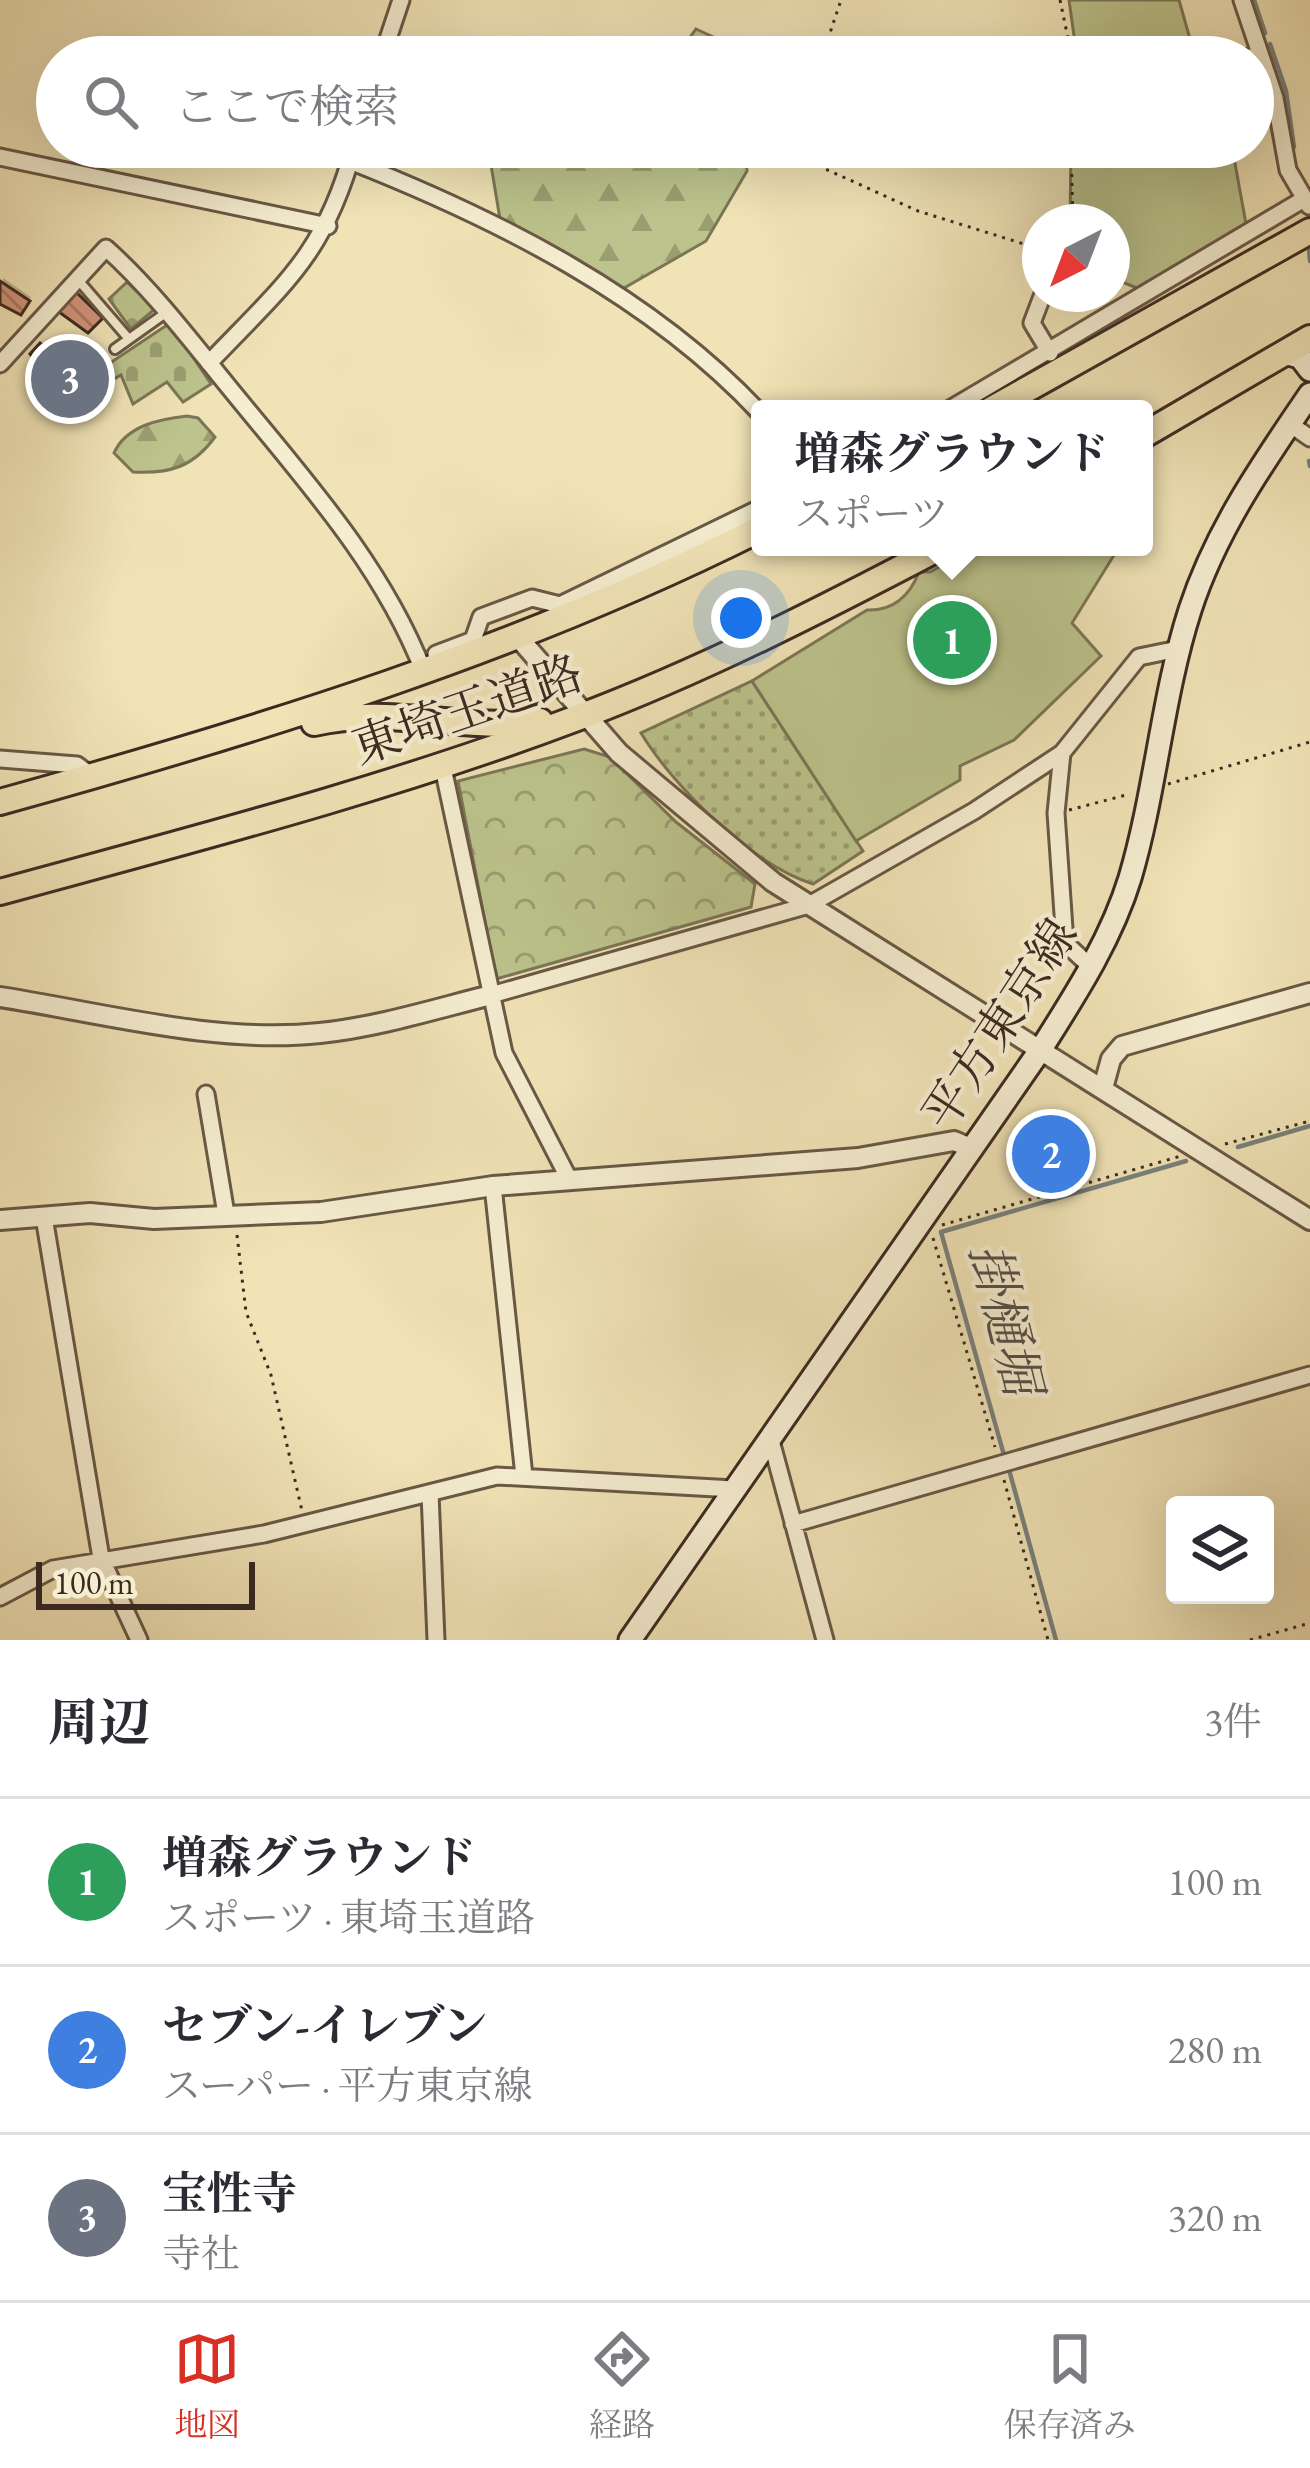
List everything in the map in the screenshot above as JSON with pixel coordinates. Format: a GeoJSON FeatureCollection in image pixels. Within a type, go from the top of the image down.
{"type":"FeatureCollection","features":[{"type":"Feature","properties":{"kind":"highway"},"geometry":{"type":"LineString","coordinates":[[1008,400],[1310,231]]}},
{"type":"Feature","properties":{"kind":"highway"},"geometry":{"type":"LineString","coordinates":[[1153,430],[1310,338]]}},
{"type":"Feature","properties":{"kind":"highway","name":"東埼玉道路"},"geometry":{"type":"LineString","coordinates":[[0,802],[250,730],[421,665],[517,636],[603,604],[751,533]]}},
{"type":"Feature","properties":{"kind":"highway","name":"東埼玉道路"},"geometry":{"type":"LineString","coordinates":[[0,892],[345,797],[584,715],[808,616],[924,556]]}},
{"type":"Feature","properties":{"kind":"highway"},"geometry":{"type":"LineString","coordinates":[[250,730],[357,713],[471,727],[584,715]]}},
{"type":"Feature","properties":{"kind":"main road"},"geometry":{"type":"LineString","coordinates":[[1283,353],[1300,356],[1310,370]]}},
{"type":"Feature","properties":{"kind":"main road","name":"平方東京線"},"geometry":{"type":"LineString","coordinates":[[630,1640],[924,1223],[1091,967],[1130,876],[1178,650],[1225,528],[1310,394]]}},
{"type":"Feature","properties":{"kind":"street"},"geometry":{"type":"LineString","coordinates":[[389,36],[401,0]]}},
{"type":"Feature","properties":{"kind":"street"},"geometry":{"type":"LineString","coordinates":[[1242,0],[1255,36]]}},
{"type":"Feature","properties":{"kind":"street"},"geometry":{"type":"LineString","coordinates":[[964,400],[1047,347],[1307,203],[1288,170],[1274,109]]}},
{"type":"Feature","properties":{"kind":"street"},"geometry":{"type":"LineString","coordinates":[[0,157],[36,165]]}},
{"type":"Feature","properties":{"kind":"street"},"geometry":{"type":"LineString","coordinates":[[52,168],[328,226]]}},
{"type":"Feature","properties":{"kind":"street"},"geometry":{"type":"LineString","coordinates":[[209,363],[311,256],[328,226],[347,168]]}},
{"type":"Feature","properties":{"kind":"street"},"geometry":{"type":"LineString","coordinates":[[381,168],[440,196],[624,301],[721,371],[751,403]]}},
{"type":"Feature","properties":{"kind":"street"},"geometry":{"type":"LineString","coordinates":[[0,364],[106,248],[168,311],[341,524],[390,602],[421,665],[473,640],[481,617],[532,598],[560,605],[751,512]]}},
{"type":"Feature","properties":{"kind":"street"},"geometry":{"type":"LineString","coordinates":[[1036,312],[1032,323],[1058,373]]}},
{"type":"Feature","properties":{"kind":"street"},"geometry":{"type":"LineString","coordinates":[[1290,424],[1310,437]]}},
{"type":"Feature","properties":{"kind":"street"},"geometry":{"type":"LineString","coordinates":[[517,636],[584,715],[698,824],[809,905],[1310,1220]]}},
{"type":"Feature","properties":{"kind":"street"},"geometry":{"type":"LineString","coordinates":[[0,997],[191,1028],[279,1035],[349,1029],[809,905],[974,811],[1062,753],[1139,657],[1178,650]]}},
{"type":"Feature","properties":{"kind":"street"},"geometry":{"type":"LineString","coordinates":[[1062,753],[1056,813],[1065,943],[1091,967]]}},
{"type":"Feature","properties":{"kind":"street"},"geometry":{"type":"LineString","coordinates":[[0,759],[77,765],[92,776]]}},
{"type":"Feature","properties":{"kind":"street"},"geometry":{"type":"LineString","coordinates":[[445,777],[504,1053],[570,1181]]}},
{"type":"Feature","properties":{"kind":"street"},"geometry":{"type":"LineString","coordinates":[[1102,1088],[1111,1059],[1122,1046],[1310,993]]}},
{"type":"Feature","properties":{"kind":"street"},"geometry":{"type":"LineString","coordinates":[[206,1094],[231,1214]]}},
{"type":"Feature","properties":{"kind":"street"},"geometry":{"type":"LineString","coordinates":[[0,1220],[321,1212],[494,1186],[776,1167],[954,1141],[971,1148]]}},
{"type":"Feature","properties":{"kind":"street"},"geometry":{"type":"LineString","coordinates":[[494,1186],[524,1476]]}},
{"type":"Feature","properties":{"kind":"street"},"geometry":{"type":"LineString","coordinates":[[44,1217],[101,1558],[140,1640]]}},
{"type":"Feature","properties":{"kind":"street"},"geometry":{"type":"LineString","coordinates":[[793,1523],[1310,1376]]}},
{"type":"Feature","properties":{"kind":"street"},"geometry":{"type":"LineString","coordinates":[[770,1437],[824,1640]]}},
{"type":"Feature","properties":{"kind":"street"},"geometry":{"type":"LineString","coordinates":[[0,1598],[53,1570],[101,1558],[305,1524],[497,1476],[734,1489]]}},
{"type":"Feature","properties":{"kind":"street"},"geometry":{"type":"LineString","coordinates":[[430,1493],[436,1640]]}},
{"type":"Feature","properties":{"kind":"lane"},"geometry":{"type":"LineString","coordinates":[[77,280],[129,339]]}},
{"type":"Feature","properties":{"kind":"lane"},"geometry":{"type":"LineString","coordinates":[[116,349],[168,311]]}},
{"type":"Feature","properties":{"kind":"path"},"geometry":{"type":"LineString","coordinates":[[829,36],[841,0]]}},
{"type":"Feature","properties":{"kind":"path"},"geometry":{"type":"LineString","coordinates":[[1060,0],[1068,36]]}},
{"type":"Feature","properties":{"kind":"path"},"geometry":{"type":"LineString","coordinates":[[831,168],[896,202],[1022,243]]}},
{"type":"Feature","properties":{"kind":"path"},"geometry":{"type":"LineString","coordinates":[[1072,168],[1073,204]]}},
{"type":"Feature","properties":{"kind":"path"},"geometry":{"type":"LineString","coordinates":[[1056,813],[1310,742]]}},
{"type":"Feature","properties":{"kind":"path"},"geometry":{"type":"LineString","coordinates":[[924,1223],[935,1227],[1310,1120]]}},
{"type":"Feature","properties":{"kind":"path"},"geometry":{"type":"LineString","coordinates":[[231,1214],[246,1312],[271,1375],[305,1524]]}},
{"type":"Feature","properties":{"kind":"path"},"geometry":{"type":"LineString","coordinates":[[924,1223],[1000,1464],[1048,1640]]}},
{"type":"Feature","properties":{"kind":"path"},"geometry":{"type":"LineString","coordinates":[[1250,1640],[1310,1623]]}},
{"type":"Feature","properties":{"kind":"green space"},"geometry":{"type":"Polygon","coordinates":[[[1069,0],[1179,0],[1189,36],[1074,36],[1069,0]]]}},
{"type":"Feature","properties":{"kind":"green space"},"geometry":{"type":"Polygon","coordinates":[[[492,168],[747,168],[706,241],[624,288],[501,225],[492,168]]]}},
{"type":"Feature","properties":{"kind":"green space"},"geometry":{"type":"Polygon","coordinates":[[[1071,168],[1236,168],[1246,224],[1137,288],[1130,285],[1130,204],[1070,204],[1071,168]]]}},
{"type":"Feature","properties":{"kind":"green space"},"geometry":{"type":"Polygon","coordinates":[[[127,282],[155,309],[131,329],[109,299],[127,282]]]}},
{"type":"Feature","properties":{"kind":"green space"},"geometry":{"type":"Polygon","coordinates":[[[170,323],[211,384],[183,402],[167,382],[133,404],[121,375],[114,379],[104,367],[170,323]]]}},
{"type":"Feature","properties":{"kind":"green space"},"geometry":{"type":"Polygon","coordinates":[[[187,416],[198,418],[215,437],[189,462],[158,472],[133,472],[114,453],[135,430],[187,416]]]}},
{"type":"Feature","properties":{"kind":"green space"},"geometry":{"type":"Polygon","coordinates":[[[959,556],[1113,556],[1072,623],[1101,656],[1014,740],[960,766],[960,780],[856,841],[752,681],[867,610],[893,604],[911,588],[919,572],[930,572],[959,556]]]}},
{"type":"Feature","properties":{"kind":"green space"},"geometry":{"type":"Polygon","coordinates":[[[752,681],[863,851],[813,884],[765,860],[716,821],[641,733],[752,681]]]}},
{"type":"Feature","properties":{"kind":"green space"},"geometry":{"type":"Polygon","coordinates":[[[584,749],[610,757],[676,822],[755,884],[751,907],[496,979],[458,781],[584,749]]]}},
{"type":"Feature","properties":{"kind":"building"},"geometry":{"type":"Polygon","coordinates":[[[0,281],[30,301],[21,315],[0,304],[0,281]]]}},
{"type":"Feature","properties":{"kind":"building"},"geometry":{"type":"Polygon","coordinates":[[[76,292],[103,318],[88,333],[59,312],[76,292]]]}},
{"type":"Feature","properties":{"kind":"building"},"geometry":{"type":"Polygon","coordinates":[[[40,343],[65,365],[54,377],[30,354],[40,343]]]}},
{"type":"Feature","properties":{"kind":"building"},"geometry":{"type":"Polygon","coordinates":[[[70,367],[83,380],[70,393],[57,380],[70,367]]]}},
{"type":"Feature","properties":{"kind":"building"},"geometry":{"type":"Polygon","coordinates":[[[1040,1134],[1076,1157],[1064,1176],[1028,1153],[1040,1134]]]}},
{"type":"Feature","properties":{"kind":"waterway"},"geometry":{"type":"LineString","coordinates":[[1254,0],[1265,33]]}},
{"type":"Feature","properties":{"kind":"waterway"},"geometry":{"type":"LineString","coordinates":[[1274,56],[1286,91],[1294,147]]}},
{"type":"Feature","properties":{"kind":"waterway"},"geometry":{"type":"LineString","coordinates":[[1309,249],[1310,261]]}},
{"type":"Feature","properties":{"kind":"waterway"},"geometry":{"type":"LineString","coordinates":[[1309,461],[1310,466]]}},
{"type":"Feature","properties":{"kind":"waterway","name":"掛樋堀"},"geometry":{"type":"LineString","coordinates":[[1238,1147],[1310,1126]]}},
{"type":"Feature","properties":{"kind":"waterway","name":"掛樋堀"},"geometry":{"type":"LineString","coordinates":[[1004,1455],[941,1232],[1186,1161]]}},
{"type":"Feature","properties":{"kind":"waterway","name":"掛樋堀"},"geometry":{"type":"LineString","coordinates":[[1008,1466],[1056,1640]]}},
{"type":"Feature","properties":{"kind":"place","name":"宝性寺"},"geometry":{"type":"Point","coordinates":[70,379]}},
{"type":"Feature","properties":{"kind":"place","name":"増森グラウンド"},"geometry":{"type":"Point","coordinates":[952,640]}},
{"type":"Feature","properties":{"kind":"place","name":"セブン-イレブン"},"geometry":{"type":"Point","coordinates":[1051,1154]}}]}
